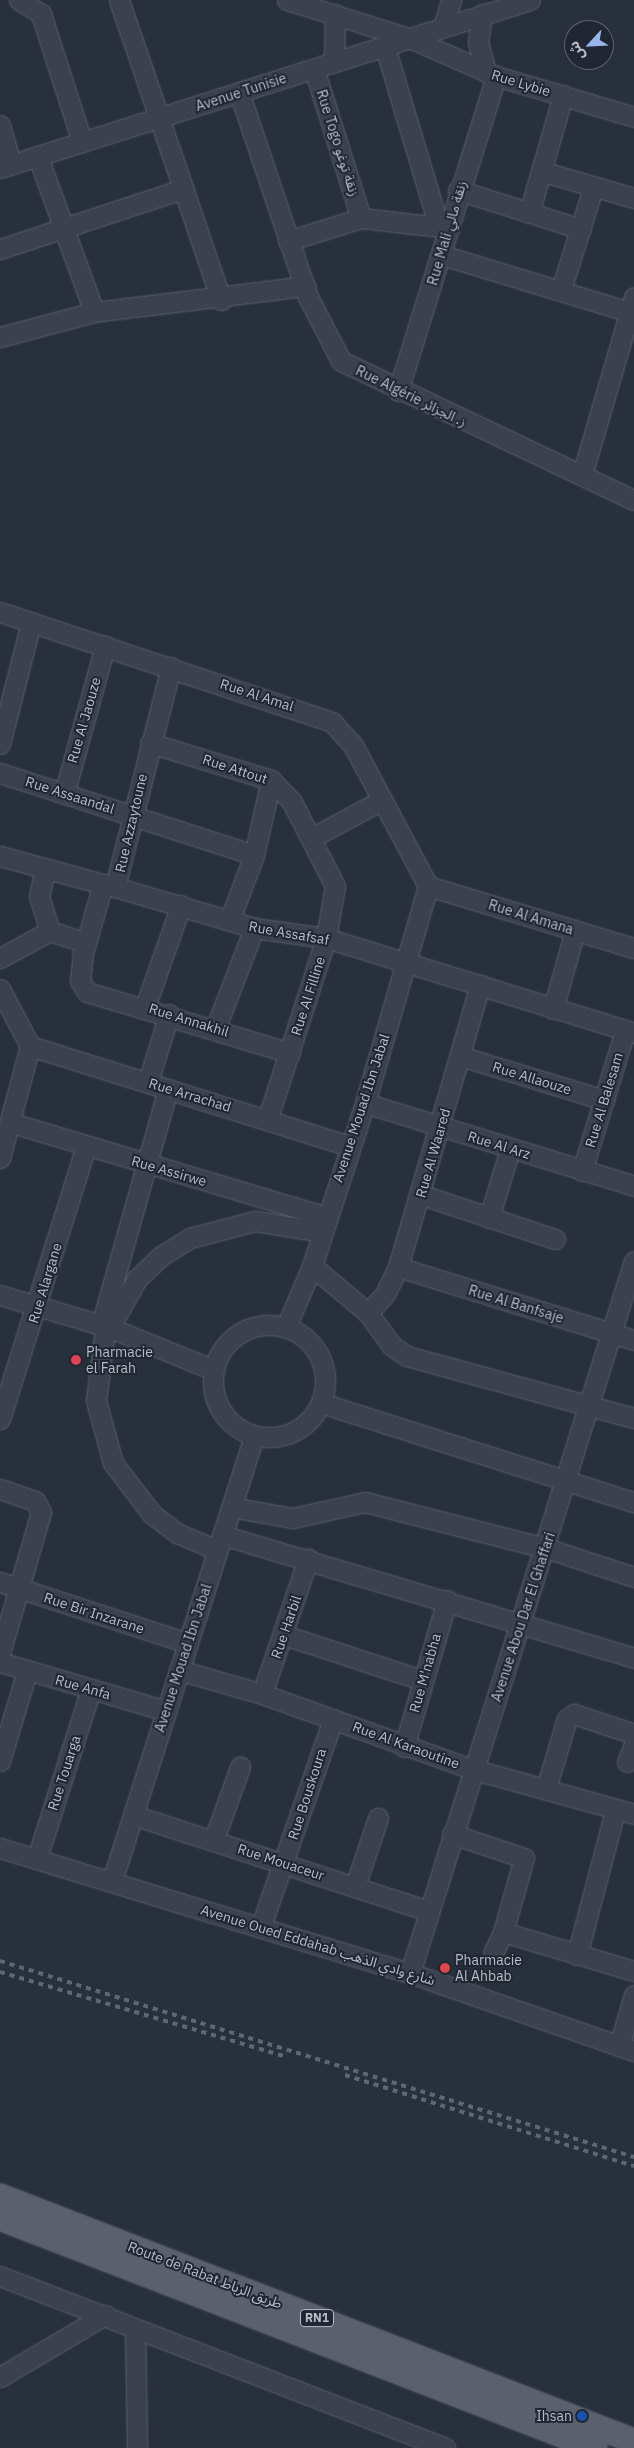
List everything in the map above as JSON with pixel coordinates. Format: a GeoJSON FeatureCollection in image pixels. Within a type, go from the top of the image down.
{"type":"FeatureCollection","features":[{"type":"Feature","properties":{"kind":"main road","name":"Route de Rabat طريق الرباط"},"geometry":{"type":"LineString","coordinates":[[0,2196],[634,2441]]}},
{"type":"Feature","properties":{"kind":"main road","name":"Route de Rabat طريق الرباط"},"geometry":{"type":"LineString","coordinates":[[0,2218],[595,2448]]}},
{"type":"Feature","properties":{"kind":"street"},"geometry":{"type":"LineString","coordinates":[[19,0],[41,14],[82,142]]}},
{"type":"Feature","properties":{"kind":"street"},"geometry":{"type":"LineString","coordinates":[[119,0],[221,300]]}},
{"type":"Feature","properties":{"kind":"street","name":"Rue Lybie"},"geometry":{"type":"LineString","coordinates":[[287,0],[412,39],[491,74],[634,117]]}},
{"type":"Feature","properties":{"kind":"street"},"geometry":{"type":"LineString","coordinates":[[444,26],[451,0]]}},
{"type":"Feature","properties":{"kind":"street","name":"Avenue Tunisie"},"geometry":{"type":"LineString","coordinates":[[6,166],[412,39],[444,26],[530,0]]}},
{"type":"Feature","properties":{"kind":"street"},"geometry":{"type":"LineString","coordinates":[[334,62],[335,14]]}},
{"type":"Feature","properties":{"kind":"street"},"geometry":{"type":"LineString","coordinates":[[482,14],[478,42],[491,74]]}},
{"type":"Feature","properties":{"kind":"street"},"geometry":{"type":"LineString","coordinates":[[288,241],[361,218],[444,228],[384,47]]}},
{"type":"Feature","properties":{"kind":"street","name":"Rue Togo زنقة توغو"},"geometry":{"type":"LineString","coordinates":[[314,69],[361,218]]}},
{"type":"Feature","properties":{"kind":"street","name":"Rue Mali زنقة مالي"},"geometry":{"type":"LineString","coordinates":[[398,391],[442,255],[444,228],[458,190],[491,74]]}},
{"type":"Feature","properties":{"kind":"street","name":"Rue Algérie ز. الجزائر"},"geometry":{"type":"LineString","coordinates":[[238,92],[305,286],[324,335],[341,360],[398,391],[634,500]]}},
{"type":"Feature","properties":{"kind":"street"},"geometry":{"type":"LineString","coordinates":[[529,213],[544,172],[563,95]]}},
{"type":"Feature","properties":{"kind":"street"},"geometry":{"type":"LineString","coordinates":[[0,125],[6,166]]}},
{"type":"Feature","properties":{"kind":"street"},"geometry":{"type":"LineString","coordinates":[[38,156],[61,229],[94,312]]}},
{"type":"Feature","properties":{"kind":"street"},"geometry":{"type":"LineString","coordinates":[[544,172],[593,188],[634,198]]}},
{"type":"Feature","properties":{"kind":"street"},"geometry":{"type":"LineString","coordinates":[[561,290],[593,188]]}},
{"type":"Feature","properties":{"kind":"street"},"geometry":{"type":"LineString","coordinates":[[0,249],[183,189]]}},
{"type":"Feature","properties":{"kind":"street"},"geometry":{"type":"LineString","coordinates":[[458,190],[581,229]]}},
{"type":"Feature","properties":{"kind":"street"},"geometry":{"type":"LineString","coordinates":[[442,255],[561,290],[630,316],[582,475]]}},
{"type":"Feature","properties":{"kind":"street"},"geometry":{"type":"LineString","coordinates":[[0,338],[94,312],[221,300],[305,286]]}},
{"type":"Feature","properties":{"kind":"street","name":"Rue Al Amal"},"geometry":{"type":"LineString","coordinates":[[0,612],[171,667],[332,722],[353,745],[428,886]]}},
{"type":"Feature","properties":{"kind":"street"},"geometry":{"type":"LineString","coordinates":[[0,744],[6,698],[32,622]]}},
{"type":"Feature","properties":{"kind":"street","name":"Rue Al Jaouze"},"geometry":{"type":"LineString","coordinates":[[64,794],[105,646]]}},
{"type":"Feature","properties":{"kind":"street","name":"Rue Azzaytoune"},"geometry":{"type":"LineString","coordinates":[[87,992],[80,975],[86,943],[134,816],[150,743],[171,667]]}},
{"type":"Feature","properties":{"kind":"street","name":"Rue Attout"},"geometry":{"type":"LineString","coordinates":[[150,743],[271,780],[292,802],[313,837],[330,873]]}},
{"type":"Feature","properties":{"kind":"street","name":"Rue Assaandal"},"geometry":{"type":"LineString","coordinates":[[0,773],[254,855]]}},
{"type":"Feature","properties":{"kind":"street"},"geometry":{"type":"LineString","coordinates":[[230,920],[254,855],[271,780]]}},
{"type":"Feature","properties":{"kind":"street"},"geometry":{"type":"LineString","coordinates":[[313,837],[382,800]]}},
{"type":"Feature","properties":{"kind":"street","name":"Rue Assafsaf"},"geometry":{"type":"LineString","coordinates":[[0,856],[45,870],[181,905],[254,928],[326,938],[406,963]]}},
{"type":"Feature","properties":{"kind":"street"},"geometry":{"type":"LineString","coordinates":[[45,870],[40,904],[50,932]]}},
{"type":"Feature","properties":{"kind":"street","name":"Rue Al Filline"},"geometry":{"type":"LineString","coordinates":[[268,1118],[326,938],[336,899],[330,873]]}},
{"type":"Feature","properties":{"kind":"street","name":"Rue Al Amana"},"geometry":{"type":"LineString","coordinates":[[428,886],[634,948]]}},
{"type":"Feature","properties":{"kind":"street","name":"Avenue Mouad Ibn Jabal"},"geometry":{"type":"LineString","coordinates":[[286,1327],[312,1266],[365,1103],[428,886]]}},
{"type":"Feature","properties":{"kind":"street"},"geometry":{"type":"LineString","coordinates":[[145,1007],[181,905]]}},
{"type":"Feature","properties":{"kind":"street"},"geometry":{"type":"LineString","coordinates":[[216,1028],[254,928]]}},
{"type":"Feature","properties":{"kind":"street"},"geometry":{"type":"LineString","coordinates":[[553,1008],[575,930]]}},
{"type":"Feature","properties":{"kind":"street"},"geometry":{"type":"LineString","coordinates":[[0,958],[50,932],[86,943]]}},
{"type":"Feature","properties":{"kind":"street"},"geometry":{"type":"LineString","coordinates":[[406,963],[630,1031]]}},
{"type":"Feature","properties":{"kind":"street","name":"Rue Al Waared"},"geometry":{"type":"LineString","coordinates":[[368,1313],[385,1294],[398,1267],[422,1195],[480,985]]}},
{"type":"Feature","properties":{"kind":"street"},"geometry":{"type":"LineString","coordinates":[[0,989],[30,1046],[12,1123],[0,1158]]}},
{"type":"Feature","properties":{"kind":"street","name":"Rue Annakhil"},"geometry":{"type":"LineString","coordinates":[[87,992],[216,1028],[290,1053]]}},
{"type":"Feature","properties":{"kind":"street"},"geometry":{"type":"LineString","coordinates":[[148,1082],[169,1014]]}},
{"type":"Feature","properties":{"kind":"street","name":"Rue Al Balesam"},"geometry":{"type":"LineString","coordinates":[[582,1171],[604,1100],[630,1031]]}},
{"type":"Feature","properties":{"kind":"street","name":"Rue Arrachad"},"geometry":{"type":"LineString","coordinates":[[30,1046],[268,1118],[350,1146]]}},
{"type":"Feature","properties":{"kind":"street","name":"Rue Allaouze"},"geometry":{"type":"LineString","coordinates":[[460,1056],[604,1100]]}},
{"type":"Feature","properties":{"kind":"street"},"geometry":{"type":"LineString","coordinates":[[168,1089],[104,1327],[96,1395],[101,1427],[113,1462],[136,1498],[160,1521],[219,1542],[308,1559],[446,1600],[520,1626],[634,1658]]}},
{"type":"Feature","properties":{"kind":"street","name":"Rue Al Arz"},"geometry":{"type":"LineString","coordinates":[[365,1103],[634,1186]]}},
{"type":"Feature","properties":{"kind":"street","name":"Rue Assirwe"},"geometry":{"type":"LineString","coordinates":[[12,1123],[147,1164],[325,1224]]}},
{"type":"Feature","properties":{"kind":"street","name":"Rue Alargane"},"geometry":{"type":"LineString","coordinates":[[0,1419],[38,1307],[86,1146]]}},
{"type":"Feature","properties":{"kind":"street"},"geometry":{"type":"LineString","coordinates":[[489,1218],[510,1149]]}},
{"type":"Feature","properties":{"kind":"street"},"geometry":{"type":"LineString","coordinates":[[422,1195],[555,1239]]}},
{"type":"Feature","properties":{"kind":"street"},"geometry":{"type":"LineString","coordinates":[[104,1327],[144,1271],[170,1249],[200,1233],[256,1221],[325,1224]]}},
{"type":"Feature","properties":{"kind":"street","name":"Avenue Abou Dar El Ghaffari"},"geometry":{"type":"LineString","coordinates":[[410,1973],[472,1769],[568,1482],[589,1405],[634,1261]]}},
{"type":"Feature","properties":{"kind":"street"},"geometry":{"type":"LineString","coordinates":[[312,1266],[368,1313],[392,1346],[407,1356],[634,1418]]}},
{"type":"Feature","properties":{"kind":"street","name":"Rue Al Banfsaje"},"geometry":{"type":"LineString","coordinates":[[398,1267],[634,1340]]}},
{"type":"Feature","properties":{"kind":"street"},"geometry":{"type":"LineString","coordinates":[[0,1295],[104,1327],[214,1370]]}},
{"type":"Feature","properties":{"kind":"street"},"geometry":{"type":"LineString","coordinates":[[267,1325],[286,1327],[306,1338],[320,1357],[326,1380],[322,1403],[309,1422],[294,1432],[272,1437],[254,1435],[233,1424],[221,1410],[214,1388],[214,1370],[226,1345],[245,1330],[267,1325]]}},
{"type":"Feature","properties":{"kind":"street"},"geometry":{"type":"LineString","coordinates":[[322,1403],[634,1502]]}},
{"type":"Feature","properties":{"kind":"street","name":"Avenue Mouad Ibn Jabal"},"geometry":{"type":"LineString","coordinates":[[112,1881],[254,1435]]}},
{"type":"Feature","properties":{"kind":"street"},"geometry":{"type":"LineString","coordinates":[[0,1488],[35,1501],[41,1512],[0,1653]]}},
{"type":"Feature","properties":{"kind":"street"},"geometry":{"type":"LineString","coordinates":[[231,1507],[293,1518],[364,1502],[546,1548],[634,1577]]}},
{"type":"Feature","properties":{"kind":"street","name":"Rue Harbil"},"geometry":{"type":"LineString","coordinates":[[262,1694],[284,1635],[308,1559]]}},
{"type":"Feature","properties":{"kind":"street","name":"Rue Bir Inzarane"},"geometry":{"type":"LineString","coordinates":[[0,1582],[188,1643]]}},
{"type":"Feature","properties":{"kind":"street","name":"Rue M'nabha"},"geometry":{"type":"LineString","coordinates":[[404,1747],[446,1600]]}},
{"type":"Feature","properties":{"kind":"street"},"geometry":{"type":"LineString","coordinates":[[284,1635],[422,1680]]}},
{"type":"Feature","properties":{"kind":"street","name":"Rue Anfa"},"geometry":{"type":"LineString","coordinates":[[0,1662],[166,1711]]}},
{"type":"Feature","properties":{"kind":"street","name":"Rue Al Karaoutine"},"geometry":{"type":"LineString","coordinates":[[179,1670],[262,1694],[333,1718],[404,1747],[472,1769],[546,1788],[615,1811],[634,1814]]}},
{"type":"Feature","properties":{"kind":"street"},"geometry":{"type":"LineString","coordinates":[[0,1761],[27,1671]]}},
{"type":"Feature","properties":{"kind":"street","name":"Rue Touarga"},"geometry":{"type":"LineString","coordinates":[[37,1858],[90,1689]]}},
{"type":"Feature","properties":{"kind":"street"},"geometry":{"type":"LineString","coordinates":[[546,1788],[568,1719],[574,1714],[634,1734]]}},
{"type":"Feature","properties":{"kind":"street","name":"Rue Bouskoura"},"geometry":{"type":"LineString","coordinates":[[261,1926],[333,1718]]}},
{"type":"Feature","properties":{"kind":"street"},"geometry":{"type":"LineString","coordinates":[[214,1840],[240,1767]]}},
{"type":"Feature","properties":{"kind":"street"},"geometry":{"type":"LineString","coordinates":[[577,1955],[615,1811]]}},
{"type":"Feature","properties":{"kind":"street","name":"Rue Mouaceur"},"geometry":{"type":"LineString","coordinates":[[133,1815],[428,1911]]}},
{"type":"Feature","properties":{"kind":"street"},"geometry":{"type":"LineString","coordinates":[[355,1886],[378,1818]]}},
{"type":"Feature","properties":{"kind":"street"},"geometry":{"type":"LineString","coordinates":[[452,1834],[524,1858],[503,1932],[493,1953]]}},
{"type":"Feature","properties":{"kind":"street","name":"Avenue Oued Eddahab شارع وادي الذهب"},"geometry":{"type":"LineString","coordinates":[[0,1848],[261,1926],[410,1973],[627,2049]]}},
{"type":"Feature","properties":{"kind":"street"},"geometry":{"type":"LineString","coordinates":[[503,1932],[634,1971]]}},
{"type":"Feature","properties":{"kind":"street"},"geometry":{"type":"LineString","coordinates":[[627,2049],[634,1995]]}},
{"type":"Feature","properties":{"kind":"street"},"geometry":{"type":"LineString","coordinates":[[0,2276],[445,2448]]}},
{"type":"Feature","properties":{"kind":"street"},"geometry":{"type":"LineString","coordinates":[[0,2377],[105,2315]]}},
{"type":"Feature","properties":{"kind":"street"},"geometry":{"type":"LineString","coordinates":[[135,2329],[137,2448]]}},
{"type":"Feature","properties":{"kind":"railway"},"geometry":{"type":"LineString","coordinates":[[0,1961],[634,2157]]}},
{"type":"Feature","properties":{"kind":"railway"},"geometry":{"type":"LineString","coordinates":[[0,1972],[283,2056]]}},
{"type":"Feature","properties":{"kind":"railway"},"geometry":{"type":"LineString","coordinates":[[345,2075],[634,2166]]}},
{"type":"Feature","properties":{"kind":"place","name":"Pharmacie el Farah"},"geometry":{"type":"Point","coordinates":[76,1360]}},
{"type":"Feature","properties":{"kind":"place","name":"Pharmacie Al Ahbab"},"geometry":{"type":"Point","coordinates":[445,1968]}},
{"type":"Feature","properties":{"kind":"place","name":"Ihsan"},"geometry":{"type":"Point","coordinates":[582,2416]}}]}
